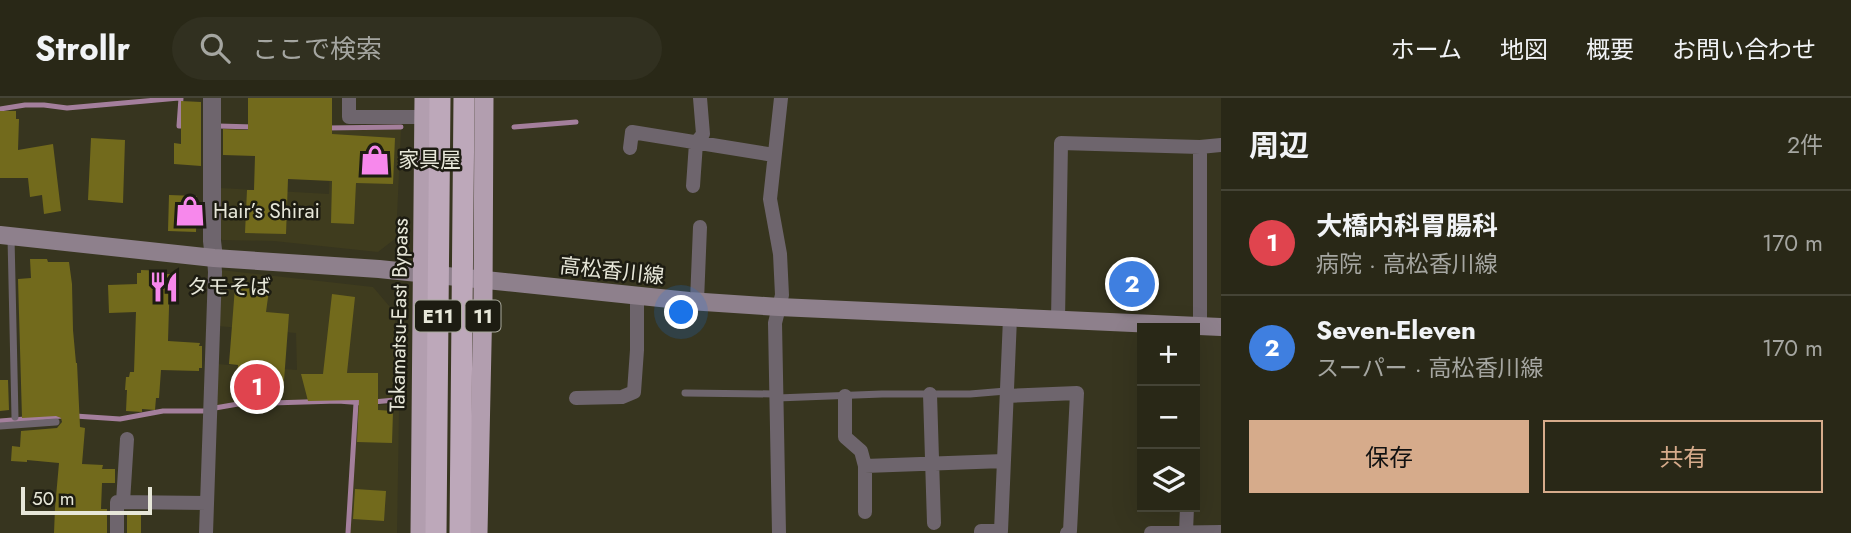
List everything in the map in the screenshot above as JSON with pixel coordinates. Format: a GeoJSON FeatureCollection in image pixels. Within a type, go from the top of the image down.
{"type":"FeatureCollection","features":[{"type":"Feature","properties":{"kind":"highway","name":"E11"},"geometry":{"type":"LineString","coordinates":[[436,533],[440,98]]}},
{"type":"Feature","properties":{"kind":"highway","name":"E11"},"geometry":{"type":"LineString","coordinates":[[460,533],[464,98]]}},
{"type":"Feature","properties":{"kind":"highway","name":"11"},"geometry":{"type":"LineString","coordinates":[[478,533],[484,98]]}},
{"type":"Feature","properties":{"kind":"highway","name":"Takamatsu-East Bypass"},"geometry":{"type":"LineString","coordinates":[[420,533],[424,107]]}},
{"type":"Feature","properties":{"kind":"main road","name":"高松香川線"},"geometry":{"type":"LineString","coordinates":[[6,236],[214,258],[379,269],[697,301],[1137,324]]}},
{"type":"Feature","properties":{"kind":"main road","name":"高松香川線"},"geometry":{"type":"LineString","coordinates":[[1200,327],[1221,327]]}},
{"type":"Feature","properties":{"kind":"street"},"geometry":{"type":"LineString","coordinates":[[206,533],[214,258],[212,98]]}},
{"type":"Feature","properties":{"kind":"street"},"geometry":{"type":"LineString","coordinates":[[349,98],[349,117],[424,107]]}},
{"type":"Feature","properties":{"kind":"street"},"geometry":{"type":"LineString","coordinates":[[693,186],[696,143],[703,134],[701,98]]}},
{"type":"Feature","properties":{"kind":"street"},"geometry":{"type":"LineString","coordinates":[[779,533],[775,323],[782,295],[780,254],[770,199],[781,98]]}},
{"type":"Feature","properties":{"kind":"street"},"geometry":{"type":"LineString","coordinates":[[631,148],[632,132],[774,155]]}},
{"type":"Feature","properties":{"kind":"street"},"geometry":{"type":"LineString","coordinates":[[1058,320],[1061,143],[1200,147],[1221,145]]}},
{"type":"Feature","properties":{"kind":"street"},"geometry":{"type":"LineString","coordinates":[[1190,323],[1200,147]]}},
{"type":"Feature","properties":{"kind":"street"},"geometry":{"type":"LineString","coordinates":[[697,301],[700,227]]}},
{"type":"Feature","properties":{"kind":"street"},"geometry":{"type":"LineString","coordinates":[[576,398],[622,397],[634,392],[637,296]]}},
{"type":"Feature","properties":{"kind":"street"},"geometry":{"type":"LineString","coordinates":[[981,533],[1001,531],[1010,318]]}},
{"type":"Feature","properties":{"kind":"street"},"geometry":{"type":"LineString","coordinates":[[1007,394],[1077,393],[1068,533]]}},
{"type":"Feature","properties":{"kind":"street"},"geometry":{"type":"LineString","coordinates":[[930,394],[934,523]]}},
{"type":"Feature","properties":{"kind":"street"},"geometry":{"type":"LineString","coordinates":[[845,396],[845,437],[861,451],[865,466],[865,512]]}},
{"type":"Feature","properties":{"kind":"street"},"geometry":{"type":"LineString","coordinates":[[123,502],[127,439]]}},
{"type":"Feature","properties":{"kind":"street"},"geometry":{"type":"LineString","coordinates":[[865,466],[1004,461]]}},
{"type":"Feature","properties":{"kind":"street"},"geometry":{"type":"LineString","coordinates":[[117,533],[117,502],[207,503]]}},
{"type":"Feature","properties":{"kind":"street"},"geometry":{"type":"LineString","coordinates":[[1186,532],[1187,512]]}},
{"type":"Feature","properties":{"kind":"street"},"geometry":{"type":"LineString","coordinates":[[1151,533],[1221,532]]}},
{"type":"Feature","properties":{"kind":"lane"},"geometry":{"type":"LineString","coordinates":[[6,236],[15,417]]}},
{"type":"Feature","properties":{"kind":"lane"},"geometry":{"type":"LineString","coordinates":[[685,393],[775,396],[1007,394]]}},
{"type":"Feature","properties":{"kind":"lane"},"geometry":{"type":"LineString","coordinates":[[0,426],[56,422]]}},
{"type":"Feature","properties":{"kind":"shaded area"},"geometry":{"type":"Polygon","coordinates":[[[401,129],[396,238],[378,252],[274,241],[222,240],[219,236],[220,188],[329,194],[331,131],[401,129]]]}},
{"type":"Feature","properties":{"kind":"shaded area"},"geometry":{"type":"Polygon","coordinates":[[[221,270],[373,287],[395,313],[395,399],[239,403],[215,407],[217,364],[297,370],[296,333],[218,326],[221,270]]]}},
{"type":"Feature","properties":{"kind":"shaded area"},"geometry":{"type":"Polygon","coordinates":[[[396,404],[399,411],[397,533],[349,533],[357,407],[396,404]]]}},
{"type":"Feature","properties":{"kind":"building"},"geometry":{"type":"Polygon","coordinates":[[[248,98],[332,98],[332,134],[395,138],[393,184],[356,183],[354,224],[331,223],[332,181],[288,179],[286,234],[245,233],[247,190],[254,190],[255,156],[223,155],[223,129],[248,130],[248,98]]]}},
{"type":"Feature","properties":{"kind":"building"},"geometry":{"type":"Polygon","coordinates":[[[181,101],[201,102],[201,166],[174,164],[174,143],[181,144],[181,101]]]}},
{"type":"Feature","properties":{"kind":"building"},"geometry":{"type":"Polygon","coordinates":[[[0,111],[16,111],[16,119],[19,119],[18,150],[53,144],[61,211],[44,214],[42,195],[30,197],[28,178],[0,178],[0,111]]]}},
{"type":"Feature","properties":{"kind":"building"},"geometry":{"type":"Polygon","coordinates":[[[91,138],[125,140],[123,203],[88,200],[91,138]]]}},
{"type":"Feature","properties":{"kind":"building"},"geometry":{"type":"Polygon","coordinates":[[[169,195],[197,196],[196,232],[168,231],[169,195]]]}},
{"type":"Feature","properties":{"kind":"building"},"geometry":{"type":"Polygon","coordinates":[[[30,259],[69,262],[80,427],[85,428],[82,464],[103,465],[102,469],[115,469],[115,483],[102,483],[101,509],[107,509],[107,533],[54,533],[59,463],[11,461],[12,446],[20,447],[21,431],[57,428],[62,422],[61,418],[56,416],[22,418],[18,279],[31,278],[30,259]]]}},
{"type":"Feature","properties":{"kind":"building"},"geometry":{"type":"Polygon","coordinates":[[[141,270],[165,271],[165,274],[170,274],[168,341],[200,343],[199,346],[202,346],[202,368],[199,368],[199,371],[161,370],[159,398],[156,398],[155,410],[142,409],[142,412],[126,411],[126,377],[129,377],[130,372],[134,372],[136,312],[109,313],[108,285],[137,284],[137,273],[141,273],[141,270]]]}},
{"type":"Feature","properties":{"kind":"building"},"geometry":{"type":"Polygon","coordinates":[[[235,287],[269,290],[266,312],[289,314],[283,394],[272,393],[271,401],[236,398],[238,365],[229,364],[235,287]]]}},
{"type":"Feature","properties":{"kind":"building"},"geometry":{"type":"Polygon","coordinates":[[[332,294],[355,297],[347,373],[378,373],[378,410],[393,411],[392,443],[357,442],[359,400],[308,401],[301,374],[323,374],[332,294]]]}},
{"type":"Feature","properties":{"kind":"building"},"geometry":{"type":"Polygon","coordinates":[[[0,380],[8,380],[9,410],[0,411],[0,380]]]}},
{"type":"Feature","properties":{"kind":"building"},"geometry":{"type":"Polygon","coordinates":[[[355,489],[386,491],[384,521],[353,519],[355,489]]]}},
{"type":"Feature","properties":{"kind":"building"},"geometry":{"type":"Polygon","coordinates":[[[127,512],[141,512],[141,533],[127,533],[127,512]]]}},
{"type":"Feature","properties":{"kind":"waterway"},"geometry":{"type":"LineString","coordinates":[[0,109],[25,105],[67,108],[179,98]]}},
{"type":"Feature","properties":{"kind":"waterway"},"geometry":{"type":"LineString","coordinates":[[181,98],[179,126],[186,126]]}},
{"type":"Feature","properties":{"kind":"waterway"},"geometry":{"type":"LineString","coordinates":[[514,127],[576,122]]}},
{"type":"Feature","properties":{"kind":"waterway"},"geometry":{"type":"LineString","coordinates":[[218,126],[254,127]]}},
{"type":"Feature","properties":{"kind":"waterway"},"geometry":{"type":"LineString","coordinates":[[327,128],[401,127]]}},
{"type":"Feature","properties":{"kind":"waterway"},"geometry":{"type":"LineString","coordinates":[[373,402],[395,400]]}},
{"type":"Feature","properties":{"kind":"waterway"},"geometry":{"type":"LineString","coordinates":[[215,408],[238,404],[338,401],[364,403]]}},
{"type":"Feature","properties":{"kind":"waterway"},"geometry":{"type":"LineString","coordinates":[[348,533],[356,403]]}},
{"type":"Feature","properties":{"kind":"waterway"},"geometry":{"type":"LineString","coordinates":[[75,416],[120,419],[163,411],[204,411]]}},
{"type":"Feature","properties":{"kind":"waterway"},"geometry":{"type":"LineString","coordinates":[[0,421],[62,416]]}},
{"type":"Feature","properties":{"kind":"place","name":"家具屋"},"geometry":{"type":"Point","coordinates":[375,160]}},
{"type":"Feature","properties":{"kind":"place","name":"Hair’s Shirai"},"geometry":{"type":"Point","coordinates":[190,211]}},
{"type":"Feature","properties":{"kind":"place","name":"Seven-Eleven"},"geometry":{"type":"Point","coordinates":[1132,284]}},
{"type":"Feature","properties":{"kind":"place","name":"タモそば"},"geometry":{"type":"Point","coordinates":[164,287]}},
{"type":"Feature","properties":{"kind":"place","name":"大橋内科胃腸科"},"geometry":{"type":"Point","coordinates":[257,387]}}]}
